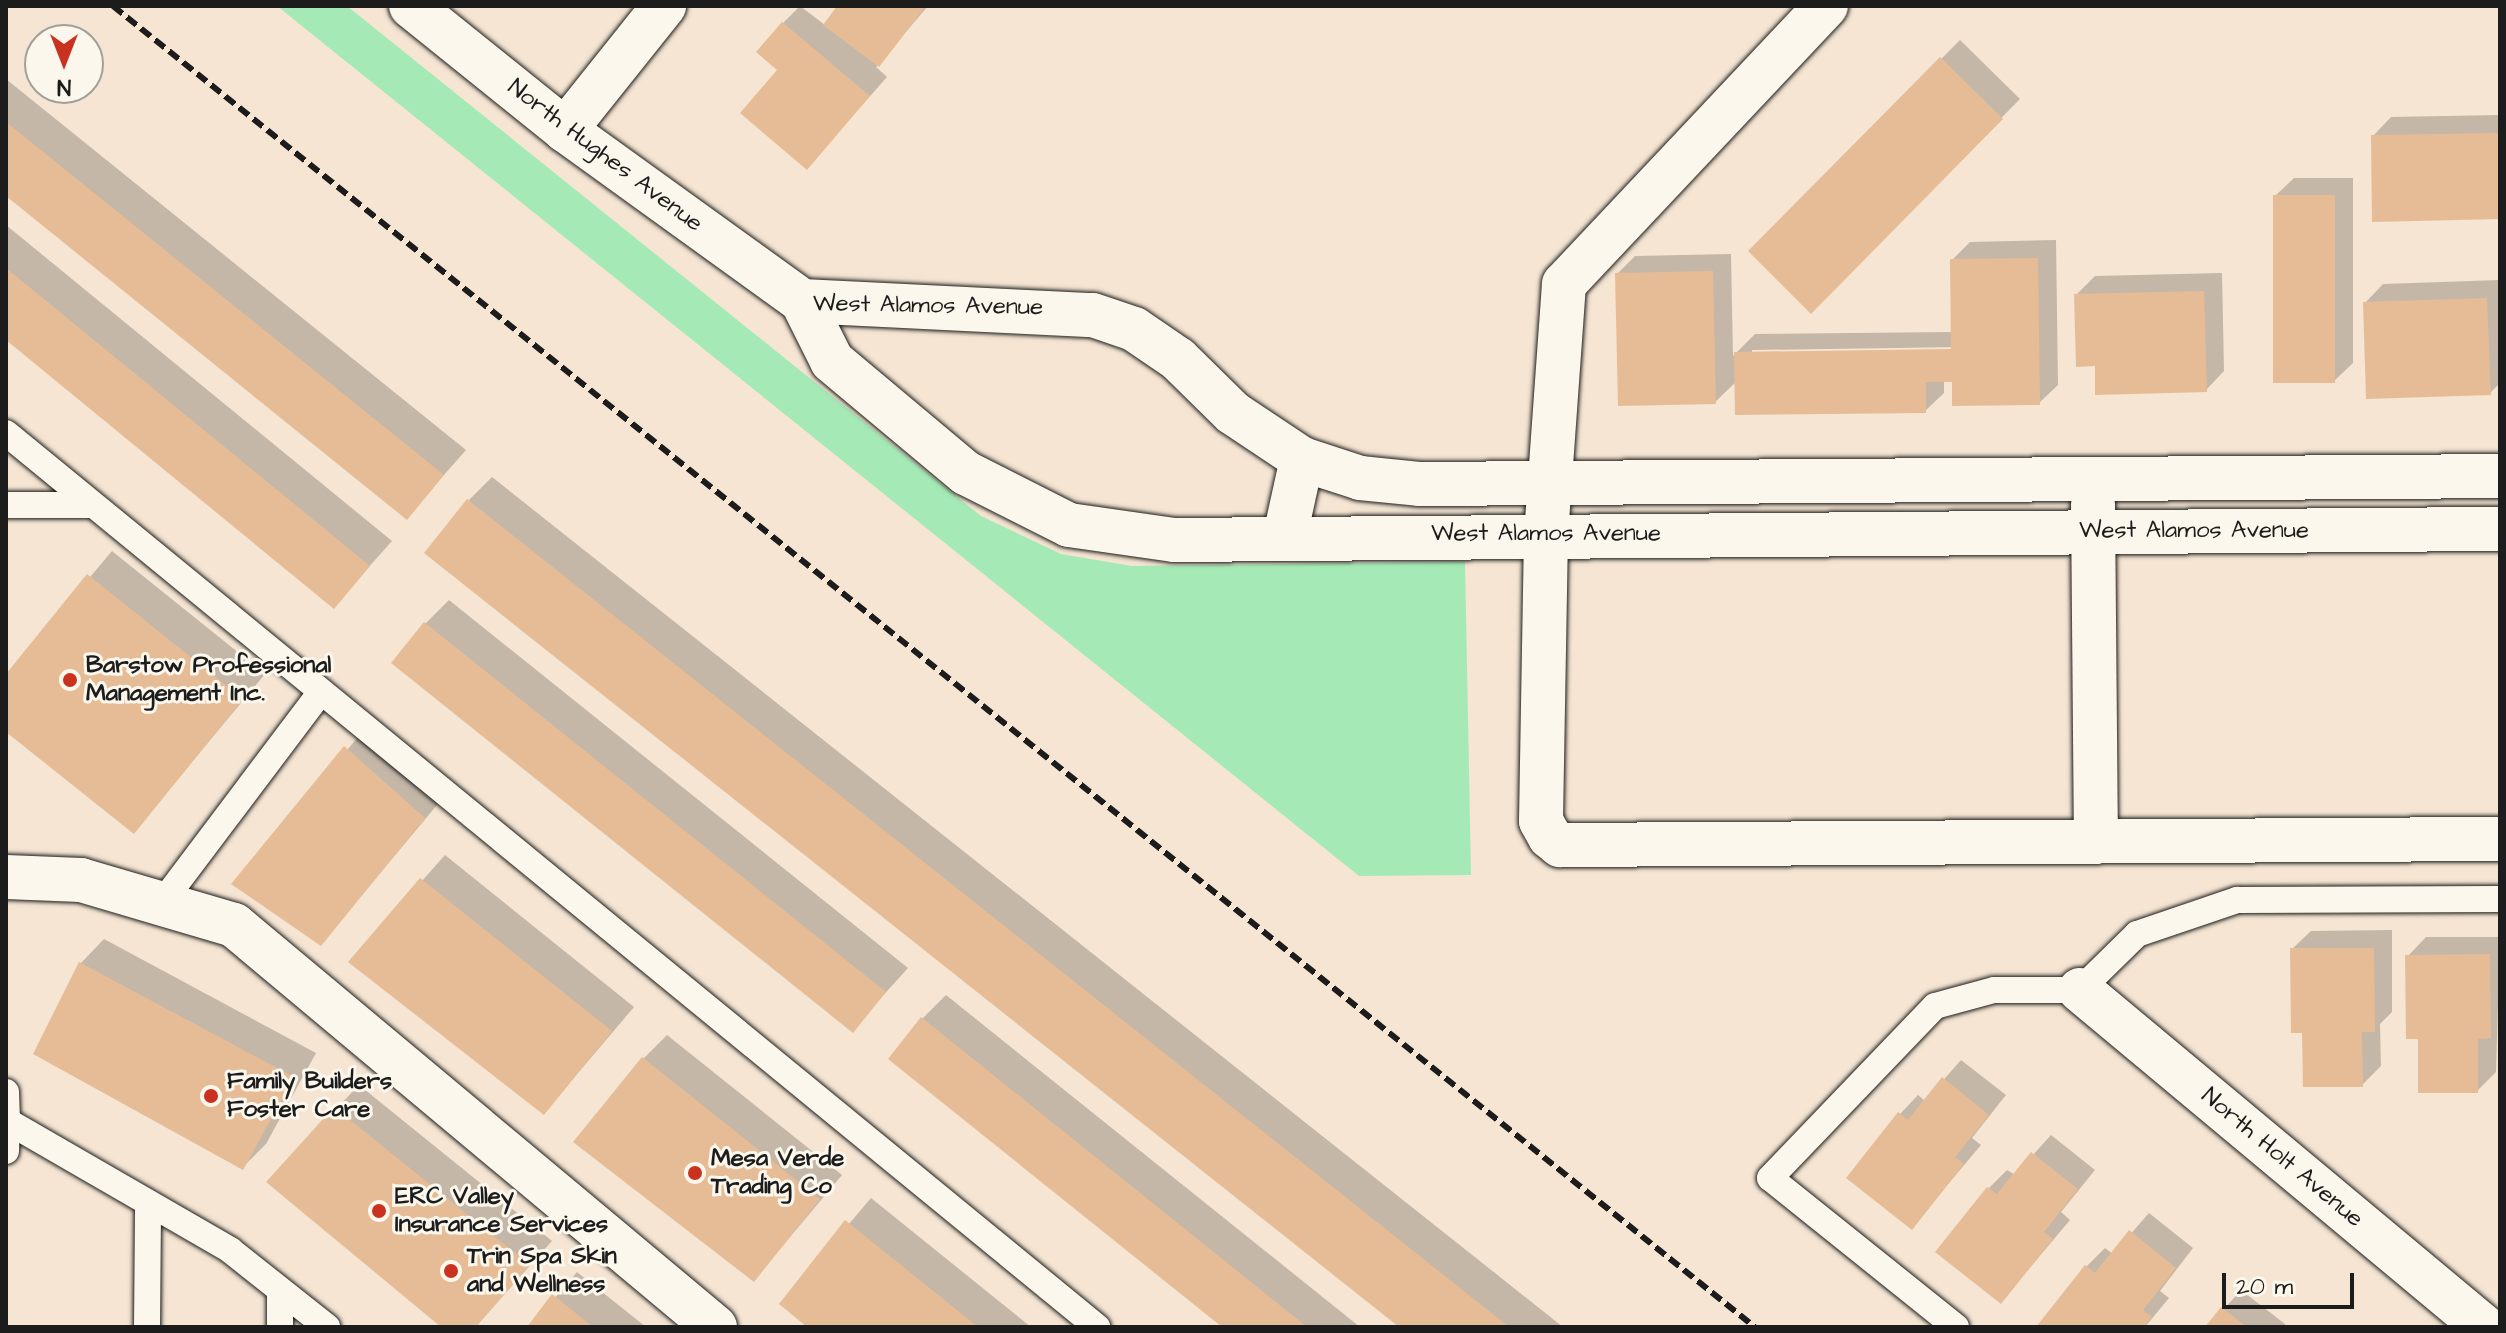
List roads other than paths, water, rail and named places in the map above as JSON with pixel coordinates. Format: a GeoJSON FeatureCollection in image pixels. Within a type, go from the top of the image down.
{"type":"FeatureCollection","features":[{"type":"Feature","properties":{"kind":"street","name":"North Hughes Avenue"},"geometry":{"type":"LineString","coordinates":[[411,6],[565,130],[802,301]]}},
{"type":"Feature","properties":{"kind":"street"},"geometry":{"type":"LineString","coordinates":[[565,130],[664,6]]}},
{"type":"Feature","properties":{"kind":"street"},"geometry":{"type":"LineString","coordinates":[[1826,6],[1564,284],[1546,534],[1541,821],[1560,845],[2500,839]]}},
{"type":"Feature","properties":{"kind":"street","name":"West Alamos Avenue"},"geometry":{"type":"LineString","coordinates":[[2500,476],[1552,483],[1390,481],[1302,459],[1233,413],[1178,359],[1134,329],[1093,315],[802,301],[832,361],[1008,499],[1069,525],[1125,536],[2500,529]]}},
{"type":"Feature","properties":{"kind":"street"},"geometry":{"type":"LineString","coordinates":[[1285,536],[1302,459]]}},
{"type":"Feature","properties":{"kind":"street"},"geometry":{"type":"LineString","coordinates":[[2092,479],[2096,842]]}},
{"type":"Feature","properties":{"kind":"street"},"geometry":{"type":"LineString","coordinates":[[6,877],[81,880],[234,925],[715,1327]]}},
{"type":"Feature","properties":{"kind":"street","name":"North Holt Avenue"},"geometry":{"type":"LineString","coordinates":[[2080,990],[2484,1327]]}},
{"type":"Feature","properties":{"kind":"lane"},"geometry":{"type":"LineString","coordinates":[[6,433],[319,694],[1097,1327]]}},
{"type":"Feature","properties":{"kind":"lane"},"geometry":{"type":"LineString","coordinates":[[6,505],[92,505]]}},
{"type":"Feature","properties":{"kind":"lane"},"geometry":{"type":"LineString","coordinates":[[161,904],[319,694]]}},
{"type":"Feature","properties":{"kind":"lane"},"geometry":{"type":"LineString","coordinates":[[1956,1327],[1770,1178],[1935,1006],[1994,990],[2080,990],[2137,934],[2237,900],[2500,899]]}},
{"type":"Feature","properties":{"kind":"lane"},"geometry":{"type":"LineString","coordinates":[[6,1092],[6,1151]]}},
{"type":"Feature","properties":{"kind":"lane"},"geometry":{"type":"LineString","coordinates":[[7,1121],[230,1250],[327,1327]]}},
{"type":"Feature","properties":{"kind":"lane"},"geometry":{"type":"LineString","coordinates":[[147,1327],[148,1203]]}},
{"type":"Feature","properties":{"kind":"lane"},"geometry":{"type":"LineString","coordinates":[[280,1291],[280,1327]]}},
{"type":"Feature","properties":{"kind":"railway"},"geometry":{"type":"LineString","coordinates":[[113,6],[1755,1327]]}},
{"type":"Feature","properties":{"kind":"place","name":"Barstow Professional Management Inc."},"geometry":{"type":"Point","coordinates":[70,680]}},
{"type":"Feature","properties":{"kind":"place","name":"Family Builders Foster Care"},"geometry":{"type":"Point","coordinates":[211,1096]}},
{"type":"Feature","properties":{"kind":"place","name":"Mesa Verde Trading Co"},"geometry":{"type":"Point","coordinates":[695,1173]}},
{"type":"Feature","properties":{"kind":"place","name":"ERC Valley Insurance Services"},"geometry":{"type":"Point","coordinates":[379,1211]}},
{"type":"Feature","properties":{"kind":"place","name":"Trin Spa Skin and Wellness"},"geometry":{"type":"Point","coordinates":[451,1271]}}]}
